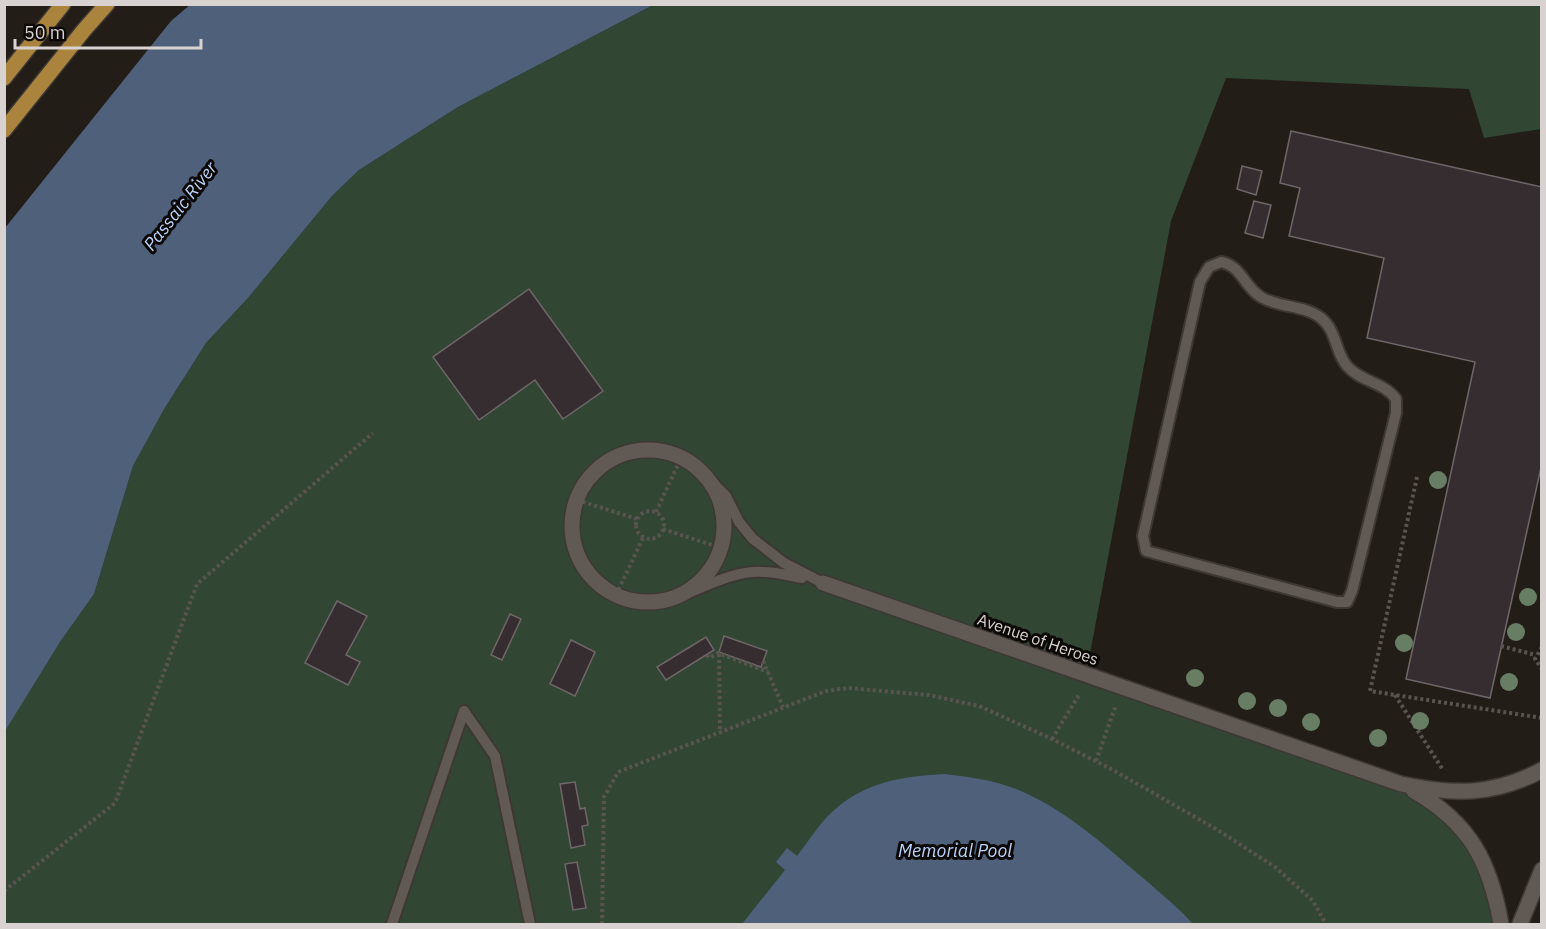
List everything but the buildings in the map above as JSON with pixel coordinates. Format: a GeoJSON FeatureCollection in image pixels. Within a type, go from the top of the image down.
{"type":"FeatureCollection","features":[{"type":"Feature","properties":{"kind":"main road"},"geometry":{"type":"LineString","coordinates":[[4,78],[63,4]]}},
{"type":"Feature","properties":{"kind":"main road"},"geometry":{"type":"LineString","coordinates":[[4,130],[107,4]]}},
{"type":"Feature","properties":{"kind":"street","name":"Avenue of Heroes"},"geometry":{"type":"LineString","coordinates":[[637,450],[654,450],[681,458],[702,472],[714,487],[721,503],[724,536],[710,571],[696,586],[678,597],[644,603],[616,595],[599,584],[586,571],[578,558],[572,526],[580,491],[590,476],[604,464],[619,455],[637,450]]}},
{"type":"Feature","properties":{"kind":"street","name":"Avenue of Heroes"},"geometry":{"type":"LineString","coordinates":[[823,583],[1401,784],[1434,791],[1457,792],[1496,788],[1525,779],[1542,770]]}},
{"type":"Feature","properties":{"kind":"street","name":"Avenue of Heroes"},"geometry":{"type":"LineString","coordinates":[[1401,784],[1428,799],[1451,817],[1472,841],[1486,869],[1497,900],[1501,924]]}},
{"type":"Feature","properties":{"kind":"street"},"geometry":{"type":"LineString","coordinates":[[1520,924],[1542,870]]}},
{"type":"Feature","properties":{"kind":"lane"},"geometry":{"type":"LineString","coordinates":[[1214,263],[1227,263],[1239,271],[1259,296],[1316,314],[1323,319],[1333,333],[1344,362],[1349,368],[1385,388],[1396,399],[1396,413],[1352,591],[1347,602],[1342,603],[1146,551],[1143,536],[1200,282],[1205,272],[1214,263]]}},
{"type":"Feature","properties":{"kind":"lane","name":"Avenue of Heroes"},"geometry":{"type":"LineString","coordinates":[[702,472],[726,496],[739,522],[753,539],[784,563],[823,583]]}},
{"type":"Feature","properties":{"kind":"lane"},"geometry":{"type":"LineString","coordinates":[[678,597],[729,577],[763,571],[823,583]]}},
{"type":"Feature","properties":{"kind":"lane"},"geometry":{"type":"LineString","coordinates":[[392,924],[464,711],[495,756],[530,924]]}},
{"type":"Feature","properties":{"kind":"path"},"geometry":{"type":"LineString","coordinates":[[4,891],[115,803],[197,584],[373,433]]}},
{"type":"Feature","properties":{"kind":"path"},"geometry":{"type":"LineString","coordinates":[[656,512],[681,458]]}},
{"type":"Feature","properties":{"kind":"path"},"geometry":{"type":"LineString","coordinates":[[1417,477],[1370,691],[1542,718]]}},
{"type":"Feature","properties":{"kind":"path"},"geometry":{"type":"LineString","coordinates":[[577,500],[637,519]]}},
{"type":"Feature","properties":{"kind":"path"},"geometry":{"type":"LineString","coordinates":[[646,511],[656,512],[662,519],[663,529],[656,538],[643,538],[637,530],[637,519],[646,511]]}},
{"type":"Feature","properties":{"kind":"path"},"geometry":{"type":"LineString","coordinates":[[663,529],[721,548]]}},
{"type":"Feature","properties":{"kind":"path"},"geometry":{"type":"LineString","coordinates":[[616,595],[643,538]]}},
{"type":"Feature","properties":{"kind":"path"},"geometry":{"type":"LineString","coordinates":[[1501,646],[1536,654]]}},
{"type":"Feature","properties":{"kind":"path"},"geometry":{"type":"LineString","coordinates":[[1542,647],[1536,654],[1536,663],[1542,669]]}},
{"type":"Feature","properties":{"kind":"path"},"geometry":{"type":"LineString","coordinates":[[719,654],[720,732]]}},
{"type":"Feature","properties":{"kind":"path"},"geometry":{"type":"LineString","coordinates":[[707,655],[709,658],[719,654],[768,672]]}},
{"type":"Feature","properties":{"kind":"path"},"geometry":{"type":"LineString","coordinates":[[763,661],[783,707]]}},
{"type":"Feature","properties":{"kind":"path"},"geometry":{"type":"LineString","coordinates":[[1052,739],[1078,697],[1085,675]]}},
{"type":"Feature","properties":{"kind":"path"},"geometry":{"type":"LineString","coordinates":[[602,924],[604,797],[618,772],[826,691],[848,688],[929,695],[980,706],[1052,739],[1096,761],[1216,829],[1275,867],[1313,901],[1326,924]]}},
{"type":"Feature","properties":{"kind":"path"},"geometry":{"type":"LineString","coordinates":[[1096,761],[1122,688]]}},
{"type":"Feature","properties":{"kind":"path"},"geometry":{"type":"LineString","coordinates":[[1395,695],[1457,792]]}},
{"type":"Feature","properties":{"kind":"green space"},"geometry":{"type":"Polygon","coordinates":[[[653,5],[1541,5],[1541,129],[1484,138],[1469,89],[1226,78],[1171,221],[1086,675],[1401,784],[1472,841],[1500,924],[5,924],[4,731],[60,642],[94,594],[133,466],[160,416],[206,343],[248,298],[332,196],[359,170],[458,107],[653,5]]]}},
{"type":"Feature","properties":{"kind":"water","name":"Passaic River"},"geometry":{"type":"Polygon","coordinates":[[[191,4],[653,5],[458,107],[359,170],[332,196],[248,298],[206,343],[163,411],[133,466],[94,594],[60,642],[5,731],[5,228],[171,21],[191,4]]]}},
{"type":"Feature","properties":{"kind":"water","name":"Memorial Pool"},"geometry":{"type":"Polygon","coordinates":[[[945,774],[981,779],[1007,786],[1051,806],[1083,828],[1169,900],[1193,924],[742,924],[785,870],[776,862],[787,848],[797,856],[823,822],[844,802],[871,787],[899,779],[945,774]]]}}]}
